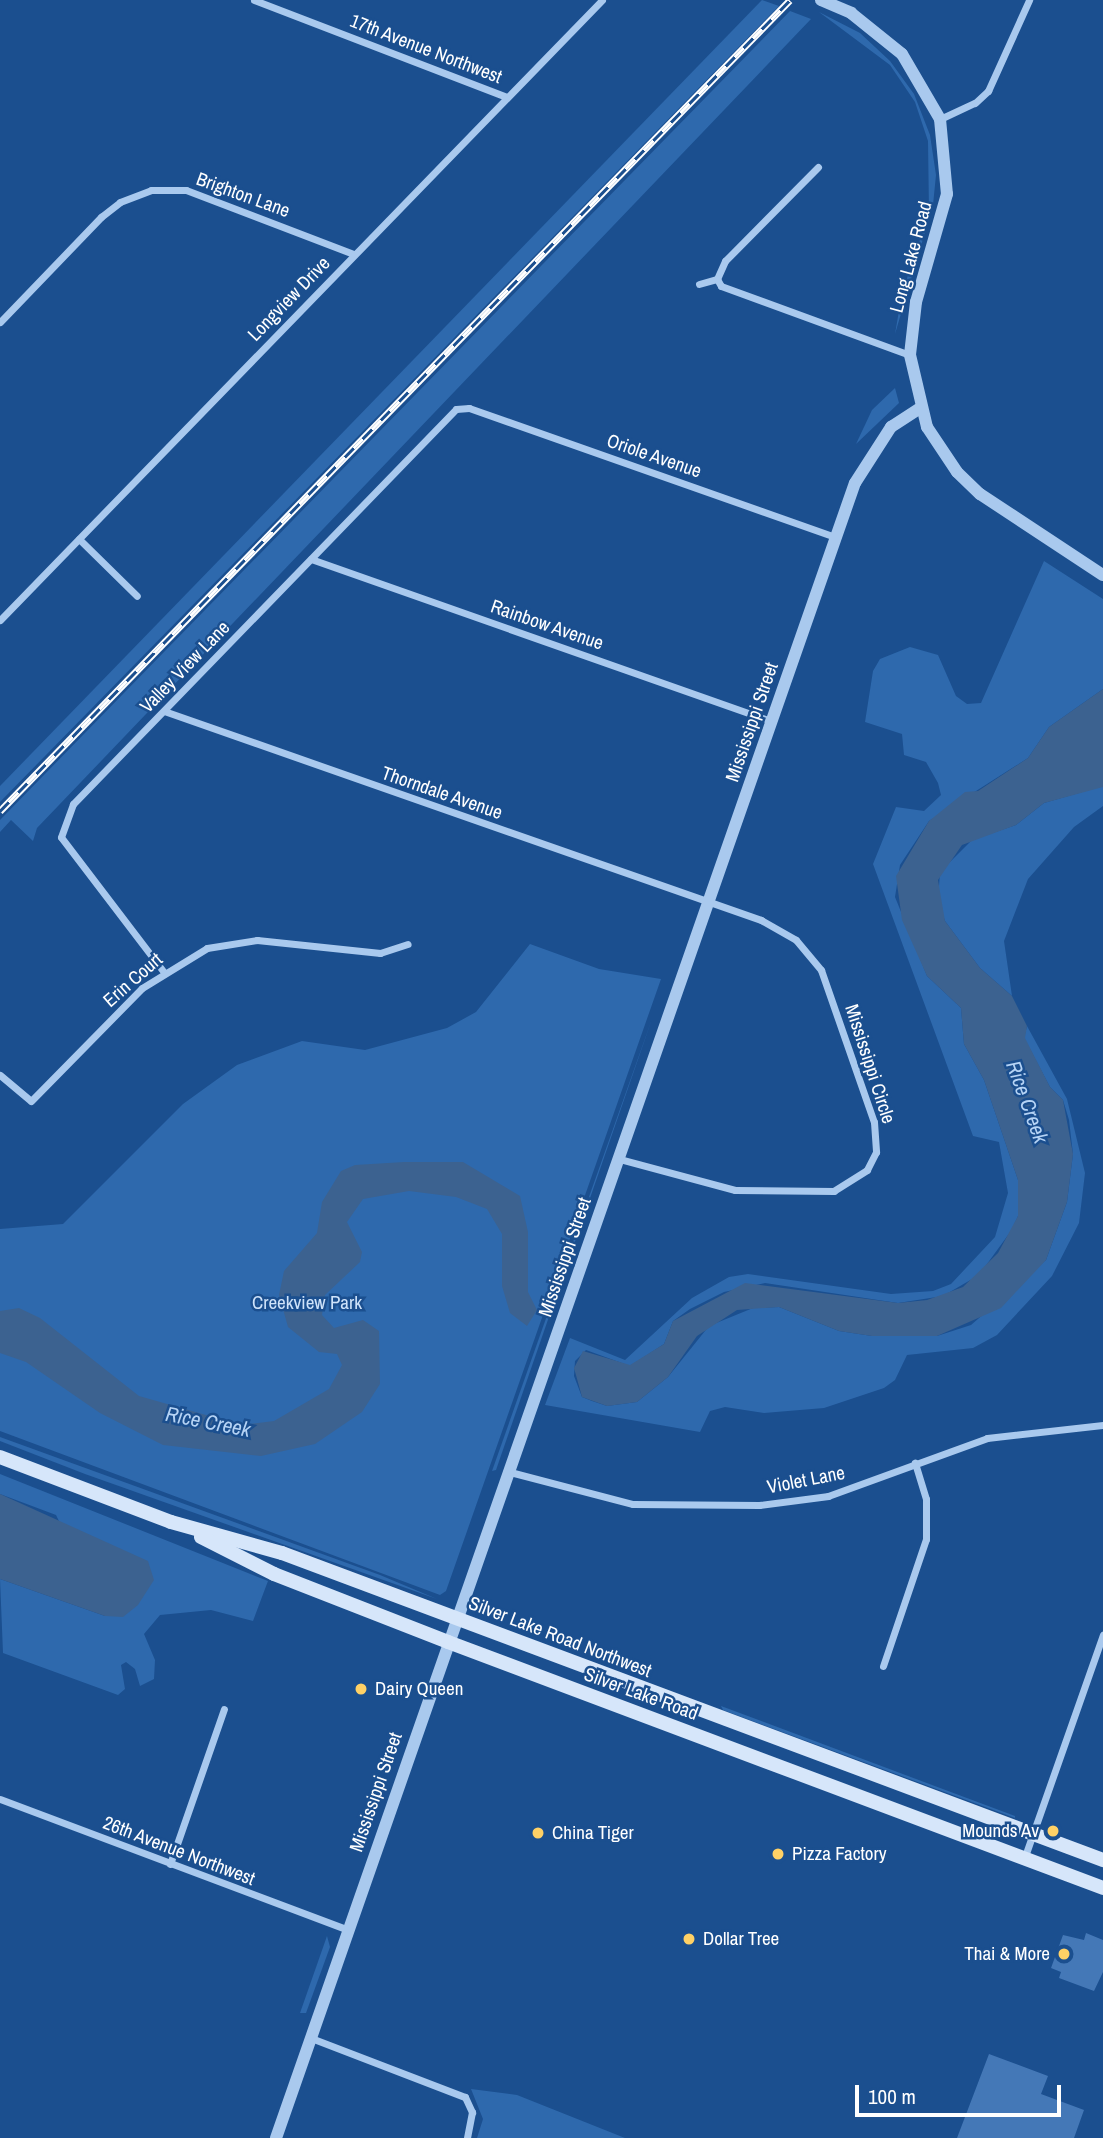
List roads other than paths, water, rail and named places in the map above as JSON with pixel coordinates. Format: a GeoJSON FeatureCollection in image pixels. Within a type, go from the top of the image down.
{"type":"FeatureCollection","features":[{"type":"Feature","properties":{"kind":"main road","name":"Silver Lake Road Northwest"},"geometry":{"type":"LineString","coordinates":[[0,1457],[171,1522],[282,1553],[1032,1836],[1103,1860]]}},
{"type":"Feature","properties":{"kind":"main road","name":"Silver Lake Road"},"geometry":{"type":"LineString","coordinates":[[171,1522],[274,1574],[1103,1888]]}},
{"type":"Feature","properties":{"kind":"street","name":"17th Avenue Northwest"},"geometry":{"type":"LineString","coordinates":[[254,0],[507,97]]}},
{"type":"Feature","properties":{"kind":"street","name":"Longview Drive"},"geometry":{"type":"LineString","coordinates":[[0,620],[602,0]]}},
{"type":"Feature","properties":{"kind":"street","name":"Long Lake Road"},"geometry":{"type":"LineString","coordinates":[[821,0],[851,13],[902,54],[940,119],[947,194],[916,302],[910,355],[919,410],[938,447],[980,494],[1103,575]]}},
{"type":"Feature","properties":{"kind":"street"},"geometry":{"type":"LineString","coordinates":[[940,119],[975,103],[988,91],[1029,0]]}},
{"type":"Feature","properties":{"kind":"street"},"geometry":{"type":"LineString","coordinates":[[718,279],[725,261],[818,167]]}},
{"type":"Feature","properties":{"kind":"street","name":"Brighton Lane"},"geometry":{"type":"LineString","coordinates":[[0,322],[101,217],[120,202],[151,190],[186,190],[354,254]]}},
{"type":"Feature","properties":{"kind":"street"},"geometry":{"type":"LineString","coordinates":[[718,279],[726,292],[910,355]]}},
{"type":"Feature","properties":{"kind":"street"},"geometry":{"type":"LineString","coordinates":[[699,284],[718,279]]}},
{"type":"Feature","properties":{"kind":"street","name":"Oriole Avenue"},"geometry":{"type":"LineString","coordinates":[[461,407],[836,537]]}},
{"type":"Feature","properties":{"kind":"street","name":"Valley View Lane"},"geometry":{"type":"LineString","coordinates":[[163,971],[61,837],[73,804],[461,407]]}},
{"type":"Feature","properties":{"kind":"street","name":"Mississippi Street"},"geometry":{"type":"LineString","coordinates":[[276,2138],[836,537],[872,451],[891,427],[919,410]]}},
{"type":"Feature","properties":{"kind":"street"},"geometry":{"type":"LineString","coordinates":[[79,539],[137,596]]}},
{"type":"Feature","properties":{"kind":"street","name":"Rainbow Avenue"},"geometry":{"type":"LineString","coordinates":[[311,559],[772,721]]}},
{"type":"Feature","properties":{"kind":"street","name":"Thorndale Avenue"},"geometry":{"type":"LineString","coordinates":[[164,711],[709,904]]}},
{"type":"Feature","properties":{"kind":"street","name":"Mississippi Circle"},"geometry":{"type":"LineString","coordinates":[[620,1159],[725,1189],[825,1192],[848,1186],[872,1161],[874,1122],[821,970],[779,928],[709,904]]}},
{"type":"Feature","properties":{"kind":"street","name":"Erin Court"},"geometry":{"type":"LineString","coordinates":[[0,1075],[23,1097],[37,1097],[163,971],[232,943],[279,941],[380,953],[408,944]]}},
{"type":"Feature","properties":{"kind":"street","name":"Violet Lane"},"geometry":{"type":"LineString","coordinates":[[510,1472],[620,1502],[714,1507],[828,1496],[987,1438],[1103,1426]]}},
{"type":"Feature","properties":{"kind":"street"},"geometry":{"type":"LineString","coordinates":[[883,1666],[926,1539],[926,1499],[915,1463]]}},
{"type":"Feature","properties":{"kind":"street"},"geometry":{"type":"LineString","coordinates":[[1024,1858],[1103,1635]]}},
{"type":"Feature","properties":{"kind":"street"},"geometry":{"type":"LineString","coordinates":[[170,1864],[224,1709]]}},
{"type":"Feature","properties":{"kind":"street","name":"26th Avenue Northwest"},"geometry":{"type":"LineString","coordinates":[[0,1799],[348,1930]]}},
{"type":"Feature","properties":{"kind":"street"},"geometry":{"type":"LineString","coordinates":[[311,2038],[456,2092],[470,2104],[467,2138]]}},
{"type":"Feature","properties":{"kind":"water","name":"Rice Creek"},"geometry":{"type":"Polygon","coordinates":[[[1103,689],[1103,787],[1044,803],[1016,825],[962,845],[938,880],[945,921],[980,968],[1012,996],[1027,1026],[1025,1038],[1050,1087],[1063,1100],[1073,1154],[1067,1202],[1046,1260],[1001,1308],[937,1336],[872,1336],[839,1331],[779,1307],[737,1310],[697,1336],[668,1377],[637,1402],[607,1406],[582,1397],[574,1368],[583,1351],[630,1365],[664,1344],[673,1321],[745,1283],[898,1303],[927,1300],[963,1287],[998,1253],[1018,1216],[1018,1180],[984,1080],[964,1044],[961,1008],[927,976],[902,920],[896,876],[929,821],[965,792],[978,791],[1028,758],[1049,727],[1103,689]]]}},
{"type":"Feature","properties":{"kind":"water","name":"Rice Creek"},"geometry":{"type":"Polygon","coordinates":[[[463,1162],[520,1196],[528,1232],[528,1292],[537,1310],[527,1326],[510,1313],[502,1286],[502,1234],[487,1209],[456,1197],[409,1191],[363,1199],[347,1222],[362,1252],[360,1262],[325,1295],[322,1315],[334,1328],[363,1320],[379,1331],[380,1384],[362,1412],[315,1444],[261,1456],[163,1445],[100,1413],[26,1362],[0,1353],[0,1311],[19,1308],[40,1318],[139,1396],[241,1425],[274,1421],[329,1389],[342,1365],[337,1354],[319,1352],[288,1327],[279,1295],[284,1271],[317,1233],[322,1202],[341,1171],[355,1165],[463,1162]]]}},
{"type":"Feature","properties":{"kind":"water"},"geometry":{"type":"Polygon","coordinates":[[[0,1494],[148,1561],[154,1580],[138,1605],[123,1617],[105,1616],[0,1579],[0,1494]]]}},
{"type":"Feature","properties":{"kind":"railway"},"geometry":{"type":"LineString","coordinates":[[0,811],[790,0]]}},
{"type":"Feature","properties":{"kind":"place","name":"Dairy Queen"},"geometry":{"type":"Point","coordinates":[361,1689]}},
{"type":"Feature","properties":{"kind":"place","name":"Mounds Av"},"geometry":{"type":"Point","coordinates":[1053,1831]}},
{"type":"Feature","properties":{"kind":"place","name":"China Tiger"},"geometry":{"type":"Point","coordinates":[538,1833]}},
{"type":"Feature","properties":{"kind":"place","name":"Pizza Factory"},"geometry":{"type":"Point","coordinates":[778,1854]}},
{"type":"Feature","properties":{"kind":"place","name":"Dollar Tree"},"geometry":{"type":"Point","coordinates":[689,1939]}},
{"type":"Feature","properties":{"kind":"place","name":"Thai & More"},"geometry":{"type":"Point","coordinates":[1064,1954]}},
{"type":"Feature","properties":{"kind":"park label","name":"Creekview Park"},"geometry":{"type":"Point","coordinates":[307,1303]}}]}
